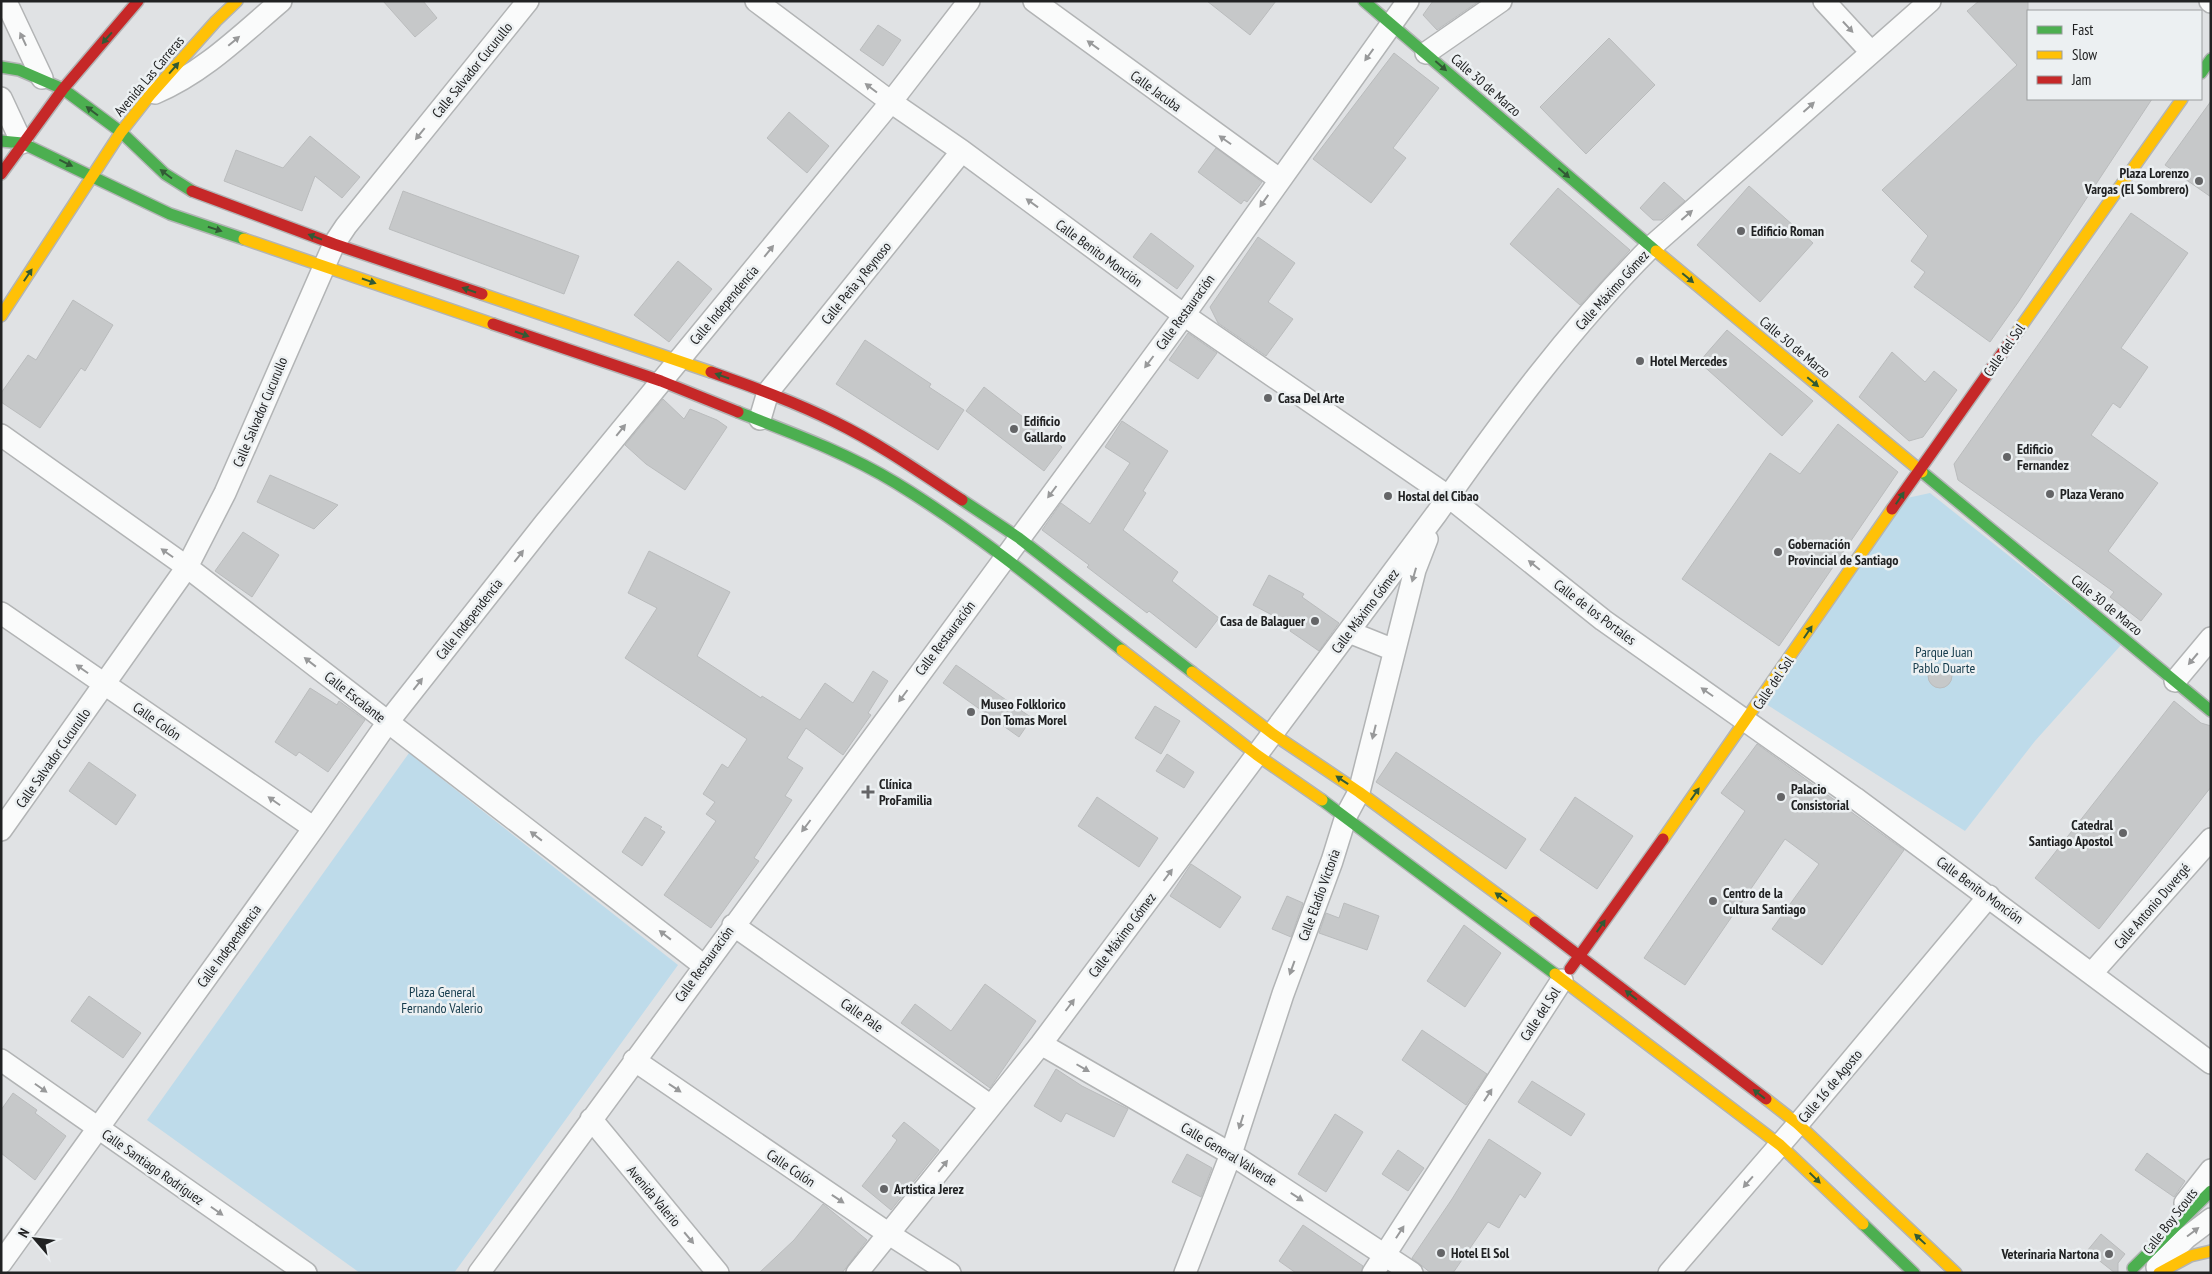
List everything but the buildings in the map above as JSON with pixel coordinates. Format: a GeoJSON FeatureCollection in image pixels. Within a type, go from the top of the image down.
{"type":"FeatureCollection","features":[{"type":"Feature","properties":{"kind":"main road"},"geometry":{"type":"LineString","coordinates":[[1,174],[63,89],[138,1]]}},
{"type":"Feature","properties":{"kind":"main road","name":"Avenida Las Carreras"},"geometry":{"type":"LineString","coordinates":[[1,316],[121,132],[216,20],[236,1]]}},
{"type":"Feature","properties":{"kind":"main road","name":"Calle 30 de Marzo"},"geometry":{"type":"LineString","coordinates":[[1364,1],[1650,247],[2211,711]]}},
{"type":"Feature","properties":{"kind":"main road"},"geometry":{"type":"LineString","coordinates":[[2202,72],[2211,58]]}},
{"type":"Feature","properties":{"kind":"main road"},"geometry":{"type":"LineString","coordinates":[[1,67],[19,70],[42,78],[63,89],[121,132],[165,174],[188,189],[334,244],[768,392],[836,422],[905,462],[1019,538],[1273,734],[1359,792],[1580,955],[1798,1124],[1956,1273]]}},
{"type":"Feature","properties":{"kind":"main road","name":"Calle del Sol"},"geometry":{"type":"LineString","coordinates":[[1562,980],[1747,720],[1919,470],[2181,100]]}},
{"type":"Feature","properties":{"kind":"main road"},"geometry":{"type":"LineString","coordinates":[[1,142],[22,143],[170,214],[661,381],[825,446],[896,483],[1004,558],[1257,755],[1346,816],[1780,1145],[1914,1273]]}},
{"type":"Feature","properties":{"kind":"main road"},"geometry":{"type":"LineString","coordinates":[[2138,1271],[2211,1191]]}},
{"type":"Feature","properties":{"kind":"main road"},"geometry":{"type":"LineString","coordinates":[[2159,1273],[2197,1252],[2211,1251]]}},
{"type":"Feature","properties":{"kind":"street"},"geometry":{"type":"LineString","coordinates":[[150,96],[198,71],[281,1]]}},
{"type":"Feature","properties":{"kind":"street","name":"Calle Salvador Cucurullo"},"geometry":{"type":"LineString","coordinates":[[1,830],[187,567],[225,493],[334,244],[346,226],[528,1]]}},
{"type":"Feature","properties":{"kind":"street","name":"Calle Benito Monción"},"geometry":{"type":"LineString","coordinates":[[756,1],[891,102],[962,151],[1443,505]]}},
{"type":"Feature","properties":{"kind":"street","name":"Calle Independencia"},"geometry":{"type":"LineString","coordinates":[[1,1263],[388,722],[539,531],[891,102],[969,1]]}},
{"type":"Feature","properties":{"kind":"street","name":"Calle Jacuba"},"geometry":{"type":"LineString","coordinates":[[1034,1],[1279,179]]}},
{"type":"Feature","properties":{"kind":"street","name":"Calle Restauración"},"geometry":{"type":"LineString","coordinates":[[479,1273],[733,925],[1184,315],[1279,179],[1408,1]]}},
{"type":"Feature","properties":{"kind":"street"},"geometry":{"type":"LineString","coordinates":[[1426,53],[1501,1]]}},
{"type":"Feature","properties":{"kind":"street"},"geometry":{"type":"LineString","coordinates":[[1824,1],[1871,52]]}},
{"type":"Feature","properties":{"kind":"street","name":"Calle Máximo Gómez"},"geometry":{"type":"LineString","coordinates":[[857,1273],[1041,1044],[1443,505],[1500,423],[1554,356],[1650,247],[1930,1]]}},
{"type":"Feature","properties":{"kind":"street"},"geometry":{"type":"LineString","coordinates":[[1,2],[9,8],[42,78]]}},
{"type":"Feature","properties":{"kind":"street"},"geometry":{"type":"LineString","coordinates":[[1,98],[22,143]]}},
{"type":"Feature","properties":{"kind":"street","name":"Calle Peña y Reynoso"},"geometry":{"type":"LineString","coordinates":[[760,419],[768,392],[962,151]]}},
{"type":"Feature","properties":{"kind":"street","name":"Calle Escalante"},"geometry":{"type":"LineString","coordinates":[[1,435],[187,567],[704,965]]}},
{"type":"Feature","properties":{"kind":"street","name":"Calle Eladio Victoria"},"geometry":{"type":"LineString","coordinates":[[1185,1273],[1231,1154],[1283,994],[1346,816],[1359,792],[1415,570],[1443,505]]}},
{"type":"Feature","properties":{"kind":"street","name":"Calle de los Portales"},"geometry":{"type":"LineString","coordinates":[[1443,505],[1603,620],[1747,720]]}},
{"type":"Feature","properties":{"kind":"street","name":"Calle Colón"},"geometry":{"type":"LineString","coordinates":[[1,613],[314,828]]}},
{"type":"Feature","properties":{"kind":"street"},"geometry":{"type":"LineString","coordinates":[[1349,632],[1394,650]]}},
{"type":"Feature","properties":{"kind":"street"},"geometry":{"type":"LineString","coordinates":[[2175,681],[2211,638]]}},
{"type":"Feature","properties":{"kind":"street","name":"Calle Benito Monción"},"geometry":{"type":"LineString","coordinates":[[1747,720],[1989,896],[2211,1063]]}},
{"type":"Feature","properties":{"kind":"street","name":"Calle Antonio Duvergé"},"geometry":{"type":"LineString","coordinates":[[2092,973],[2211,839]]}},
{"type":"Feature","properties":{"kind":"street","name":"Calle 16 de Agosto"},"geometry":{"type":"LineString","coordinates":[[1669,1273],[1798,1124],[1989,896]]}},
{"type":"Feature","properties":{"kind":"street","name":"Calle Pale"},"geometry":{"type":"LineString","coordinates":[[733,925],[991,1106]]}},
{"type":"Feature","properties":{"kind":"street","name":"Calle del Sol"},"geometry":{"type":"LineString","coordinates":[[1373,1273],[1562,980]]}},
{"type":"Feature","properties":{"kind":"street","name":"Calle General Valverde"},"geometry":{"type":"LineString","coordinates":[[1041,1044],[1231,1154],[1386,1254],[1412,1273]]}},
{"type":"Feature","properties":{"kind":"street","name":"Calle Santiago Rodríguez"},"geometry":{"type":"LineString","coordinates":[[1,1060],[306,1273]]}},
{"type":"Feature","properties":{"kind":"street","name":"Calle Colón"},"geometry":{"type":"LineString","coordinates":[[634,1060],[889,1234],[950,1273]]}},
{"type":"Feature","properties":{"kind":"street","name":"Avenida Valerio"},"geometry":{"type":"LineString","coordinates":[[591,1119],[718,1273]]}},
{"type":"Feature","properties":{"kind":"street","name":"Calle Boy Scouts"},"geometry":{"type":"LineString","coordinates":[[2138,1271],[2211,1170]]}},
{"type":"Feature","properties":{"kind":"street","name":"Calle Boy Scouts"},"geometry":{"type":"LineString","coordinates":[[2138,1271],[2211,1218]]}},
{"type":"Feature","properties":{"kind":"green space","name":"Parque Juan Pablo Duarte"},"geometry":{"type":"Polygon","coordinates":[[[1930,493],[2121,645],[2035,741],[1965,831],[1766,704],[1907,498],[1930,493]]]}},
{"type":"Feature","properties":{"kind":"green space","name":"Plaza General Fernando Valerio"},"geometry":{"type":"Polygon","coordinates":[[[409,753],[678,965],[454,1273],[360,1273],[147,1120],[409,753]]]}},
{"type":"Feature","properties":{"kind":"traffic: fast"},"geometry":{"type":"LineString","coordinates":[[1364,1],[1656,251]]}},
{"type":"Feature","properties":{"kind":"traffic: fast"},"geometry":{"type":"LineString","coordinates":[[2202,72],[2211,59]]}},
{"type":"Feature","properties":{"kind":"traffic: fast"},"geometry":{"type":"LineString","coordinates":[[1,67],[19,70],[63,89],[121,132],[165,174],[192,191]]}},
{"type":"Feature","properties":{"kind":"traffic: fast"},"geometry":{"type":"LineString","coordinates":[[1,141],[22,143],[170,214],[244,239]]}},
{"type":"Feature","properties":{"kind":"traffic: fast"},"geometry":{"type":"LineString","coordinates":[[738,412],[839,453],[896,483],[983,542],[1122,650]]}},
{"type":"Feature","properties":{"kind":"traffic: fast"},"geometry":{"type":"LineString","coordinates":[[1922,472],[2211,711]]}},
{"type":"Feature","properties":{"kind":"traffic: fast"},"geometry":{"type":"LineString","coordinates":[[962,500],[1019,538],[1192,672]]}},
{"type":"Feature","properties":{"kind":"traffic: fast"},"geometry":{"type":"LineString","coordinates":[[1322,800],[1555,974]]}},
{"type":"Feature","properties":{"kind":"traffic: fast"},"geometry":{"type":"LineString","coordinates":[[2133,1268],[2211,1191]]}},
{"type":"Feature","properties":{"kind":"traffic: fast"},"geometry":{"type":"LineString","coordinates":[[1863,1224],[1914,1273]]}},
{"type":"Feature","properties":{"kind":"traffic: slow"},"geometry":{"type":"LineString","coordinates":[[1,316],[121,132],[150,95],[216,21],[237,1]]}},
{"type":"Feature","properties":{"kind":"traffic: slow"},"geometry":{"type":"LineString","coordinates":[[2015,335],[2181,100]]}},
{"type":"Feature","properties":{"kind":"traffic: slow"},"geometry":{"type":"LineString","coordinates":[[244,239],[493,324]]}},
{"type":"Feature","properties":{"kind":"traffic: slow"},"geometry":{"type":"LineString","coordinates":[[1656,251],[1922,472]]}},
{"type":"Feature","properties":{"kind":"traffic: slow"},"geometry":{"type":"LineString","coordinates":[[482,294],[711,372]]}},
{"type":"Feature","properties":{"kind":"traffic: slow"},"geometry":{"type":"LineString","coordinates":[[1663,839],[1892,509]]}},
{"type":"Feature","properties":{"kind":"traffic: slow"},"geometry":{"type":"LineString","coordinates":[[1122,650],[1257,755],[1322,800]]}},
{"type":"Feature","properties":{"kind":"traffic: slow"},"geometry":{"type":"LineString","coordinates":[[1192,672],[1273,734],[1359,792],[1535,922]]}},
{"type":"Feature","properties":{"kind":"traffic: slow"},"geometry":{"type":"LineString","coordinates":[[1555,974],[1780,1145],[1863,1224]]}},
{"type":"Feature","properties":{"kind":"traffic: slow"},"geometry":{"type":"LineString","coordinates":[[1766,1099],[1798,1124],[1956,1273]]}},
{"type":"Feature","properties":{"kind":"traffic: slow"},"geometry":{"type":"LineString","coordinates":[[2159,1273],[2190,1256],[2211,1251]]}},
{"type":"Feature","properties":{"kind":"traffic: jam"},"geometry":{"type":"LineString","coordinates":[[1,174],[63,89],[138,1]]}},
{"type":"Feature","properties":{"kind":"traffic: jam"},"geometry":{"type":"LineString","coordinates":[[192,191],[334,244],[482,294]]}},
{"type":"Feature","properties":{"kind":"traffic: jam"},"geometry":{"type":"LineString","coordinates":[[493,324],[661,381],[738,412]]}},
{"type":"Feature","properties":{"kind":"traffic: jam"},"geometry":{"type":"LineString","coordinates":[[1892,509],[2015,335]]}},
{"type":"Feature","properties":{"kind":"traffic: jam"},"geometry":{"type":"LineString","coordinates":[[711,372],[789,401],[835,422],[884,449],[962,500]]}},
{"type":"Feature","properties":{"kind":"traffic: jam"},"geometry":{"type":"LineString","coordinates":[[1570,969],[1663,839]]}},
{"type":"Feature","properties":{"kind":"traffic: jam"},"geometry":{"type":"LineString","coordinates":[[1535,922],[1766,1099]]}},
{"type":"Feature","properties":{"kind":"place","name":"Plaza Lorenzo Vargas (El Sombrero)"},"geometry":{"type":"Point","coordinates":[2199,181]}},
{"type":"Feature","properties":{"kind":"place","name":"Edificio Roman"},"geometry":{"type":"Point","coordinates":[1741,231]}},
{"type":"Feature","properties":{"kind":"place","name":"Hotel Mercedes"},"geometry":{"type":"Point","coordinates":[1640,361]}},
{"type":"Feature","properties":{"kind":"place","name":"Casa Del Arte"},"geometry":{"type":"Point","coordinates":[1268,398]}},
{"type":"Feature","properties":{"kind":"place","name":"Edificio Gallardo"},"geometry":{"type":"Point","coordinates":[1014,429]}},
{"type":"Feature","properties":{"kind":"place","name":"Edificio Fernandez"},"geometry":{"type":"Point","coordinates":[2007,457]}},
{"type":"Feature","properties":{"kind":"place","name":"Plaza Verano"},"geometry":{"type":"Point","coordinates":[2050,494]}},
{"type":"Feature","properties":{"kind":"place","name":"Hostal del Cibao"},"geometry":{"type":"Point","coordinates":[1388,496]}},
{"type":"Feature","properties":{"kind":"place","name":"Gobernación Provincial de Santiago"},"geometry":{"type":"Point","coordinates":[1778,552]}},
{"type":"Feature","properties":{"kind":"place","name":"Casa de Balaguer"},"geometry":{"type":"Point","coordinates":[1315,621]}},
{"type":"Feature","properties":{"kind":"place","name":"Museo Folklorico Don Tomas Morel"},"geometry":{"type":"Point","coordinates":[971,712]}},
{"type":"Feature","properties":{"kind":"place","name":"Clínica ProFamilia"},"geometry":{"type":"Point","coordinates":[868,792]}},
{"type":"Feature","properties":{"kind":"place","name":"Palacio Consistorial"},"geometry":{"type":"Point","coordinates":[1781,797]}},
{"type":"Feature","properties":{"kind":"place","name":"Catedral Santiago Apostol"},"geometry":{"type":"Point","coordinates":[2123,833]}},
{"type":"Feature","properties":{"kind":"place","name":"Centro de la Cultura Santiago"},"geometry":{"type":"Point","coordinates":[1713,901]}},
{"type":"Feature","properties":{"kind":"place","name":"Artistica Jerez"},"geometry":{"type":"Point","coordinates":[884,1189]}},
{"type":"Feature","properties":{"kind":"place","name":"Hotel El Sol"},"geometry":{"type":"Point","coordinates":[1441,1253]}},
{"type":"Feature","properties":{"kind":"place","name":"Veterinaria Nartona"},"geometry":{"type":"Point","coordinates":[2109,1254]}}]}
